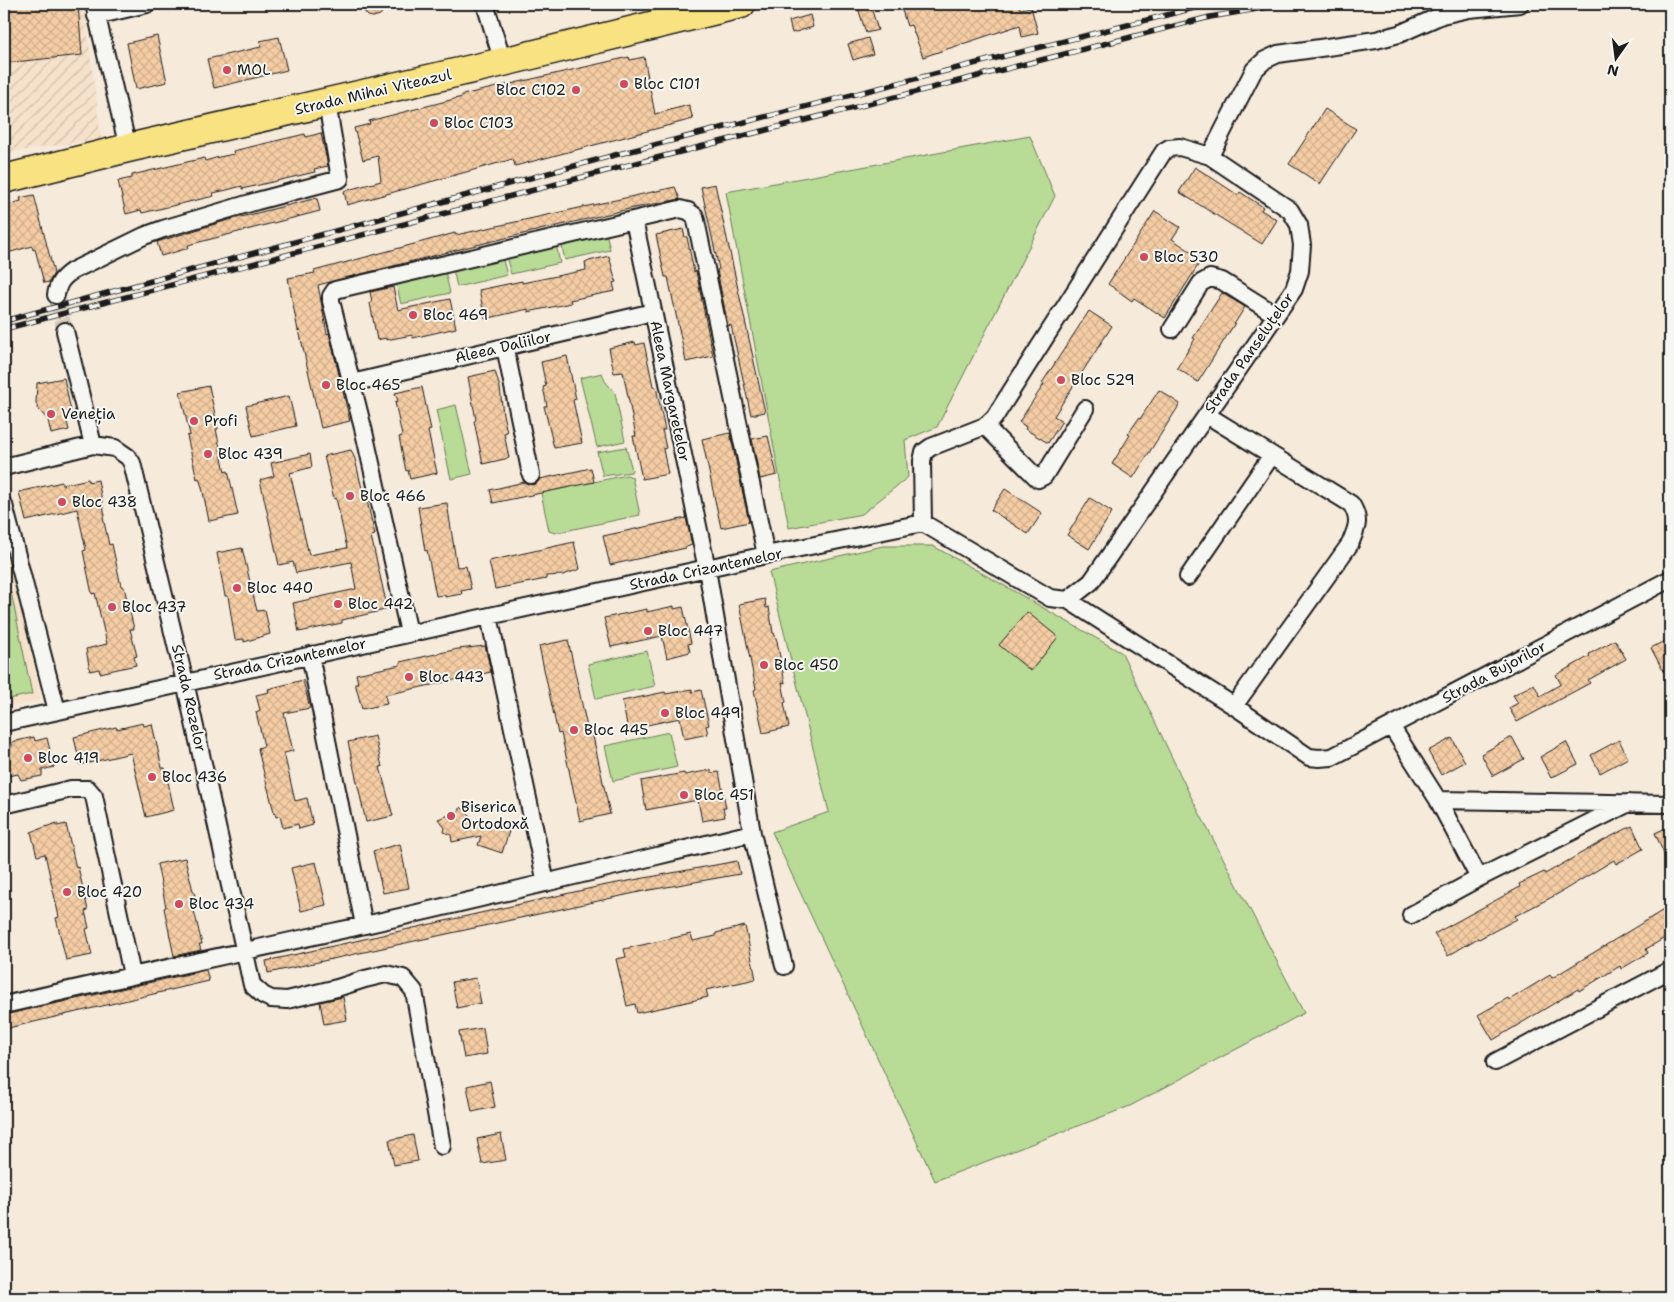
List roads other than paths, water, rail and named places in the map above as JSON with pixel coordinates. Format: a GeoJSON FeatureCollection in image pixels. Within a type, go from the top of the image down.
{"type":"FeatureCollection","features":[{"type":"Feature","properties":{"kind":"highway","name":"Strada Mihai Viteazul"},"geometry":{"type":"LineString","coordinates":[[4,179],[128,148],[503,62],[741,4]]}},
{"type":"Feature","properties":{"kind":"street"},"geometry":{"type":"LineString","coordinates":[[128,148],[95,10],[147,4]]}},
{"type":"Feature","properties":{"kind":"street"},"geometry":{"type":"LineString","coordinates":[[485,4],[503,62]]}},
{"type":"Feature","properties":{"kind":"street"},"geometry":{"type":"LineString","coordinates":[[1210,156],[1254,70],[1266,60],[1278,54],[1376,40],[1400,34],[1442,15],[1469,9],[1520,4]]}},
{"type":"Feature","properties":{"kind":"street"},"geometry":{"type":"LineString","coordinates":[[56,295],[58,284],[62,278],[72,271],[144,236],[340,178],[327,103]]}},
{"type":"Feature","properties":{"kind":"street","name":"Strada Panseluțelor"},"geometry":{"type":"LineString","coordinates":[[924,524],[922,461],[924,452],[985,426],[994,418],[1164,151],[1169,148],[1180,147],[1210,156],[1290,210],[1299,225],[1302,245],[1300,271],[1294,289],[1091,582],[1068,600]]}},
{"type":"Feature","properties":{"kind":"street"},"geometry":{"type":"LineString","coordinates":[[409,633],[331,296],[335,290],[680,209],[688,210],[696,216],[766,555]]}},
{"type":"Feature","properties":{"kind":"street","name":"Aleea Margaretelor"},"geometry":{"type":"LineString","coordinates":[[634,220],[707,569],[752,833],[784,966]]}},
{"type":"Feature","properties":{"kind":"street"},"geometry":{"type":"LineString","coordinates":[[1172,329],[1201,283],[1210,278],[1222,281],[1276,314]]}},
{"type":"Feature","properties":{"kind":"street","name":"Aleea Daliilor"},"geometry":{"type":"LineString","coordinates":[[352,383],[653,312]]}},
{"type":"Feature","properties":{"kind":"street"},"geometry":{"type":"LineString","coordinates":[[4,467],[94,445],[65,331]]}},
{"type":"Feature","properties":{"kind":"street"},"geometry":{"type":"LineString","coordinates":[[506,347],[531,475]]}},
{"type":"Feature","properties":{"kind":"street"},"geometry":{"type":"LineString","coordinates":[[985,426],[1038,479],[1044,476],[1085,409]]}},
{"type":"Feature","properties":{"kind":"street"},"geometry":{"type":"LineString","coordinates":[[924,524],[1050,598],[1068,600],[1234,706],[1350,544],[1357,527],[1357,514],[1351,504],[1207,415]]}},
{"type":"Feature","properties":{"kind":"street","name":"Strada Rozelor"},"geometry":{"type":"LineString","coordinates":[[94,445],[106,446],[122,452],[132,463],[135,472],[185,682],[252,985],[262,995],[272,999],[287,1000],[386,974],[403,978],[414,991],[442,1146]]}},
{"type":"Feature","properties":{"kind":"street"},"geometry":{"type":"LineString","coordinates":[[1188,577],[1272,455]]}},
{"type":"Feature","properties":{"kind":"street"},"geometry":{"type":"LineString","coordinates":[[4,505],[57,711]]}},
{"type":"Feature","properties":{"kind":"street","name":"Strada Crizantemelor"},"geometry":{"type":"LineString","coordinates":[[4,723],[766,555],[924,524]]}},
{"type":"Feature","properties":{"kind":"street","name":"Strada Bujorilor"},"geometry":{"type":"LineString","coordinates":[[1234,706],[1309,757],[1332,757],[1669,582]]}},
{"type":"Feature","properties":{"kind":"street"},"geometry":{"type":"LineString","coordinates":[[489,616],[546,883]]}},
{"type":"Feature","properties":{"kind":"street"},"geometry":{"type":"LineString","coordinates":[[310,655],[364,925]]}},
{"type":"Feature","properties":{"kind":"street"},"geometry":{"type":"LineString","coordinates":[[1391,726],[1438,800],[1479,878]]}},
{"type":"Feature","properties":{"kind":"street"},"geometry":{"type":"LineString","coordinates":[[4,804],[71,789],[88,789],[94,796],[132,975]]}},
{"type":"Feature","properties":{"kind":"street"},"geometry":{"type":"LineString","coordinates":[[1438,800],[1670,804]]}},
{"type":"Feature","properties":{"kind":"street"},"geometry":{"type":"LineString","coordinates":[[1411,915],[1479,878],[1629,803]]}},
{"type":"Feature","properties":{"kind":"street"},"geometry":{"type":"LineString","coordinates":[[4,1005],[244,950],[364,925],[752,833]]}},
{"type":"Feature","properties":{"kind":"street"},"geometry":{"type":"LineString","coordinates":[[1496,1062],[1670,970]]}},
{"type":"Feature","properties":{"kind":"tunnel"},"geometry":{"type":"LineString","coordinates":[[56,295],[65,331]]}},
{"type":"Feature","properties":{"kind":"railway"},"geometry":{"type":"LineString","coordinates":[[4,321],[615,155],[1210,4]]}},
{"type":"Feature","properties":{"kind":"railway"},"geometry":{"type":"LineString","coordinates":[[4,329],[625,166],[1210,17],[1287,4]]}},
{"type":"Feature","properties":{"kind":"place","name":"MOL"},"geometry":{"type":"Point","coordinates":[227,70]}},
{"type":"Feature","properties":{"kind":"place","name":"Bloc C101"},"geometry":{"type":"Point","coordinates":[624,84]}},
{"type":"Feature","properties":{"kind":"place","name":"Bloc C102"},"geometry":{"type":"Point","coordinates":[576,90]}},
{"type":"Feature","properties":{"kind":"place","name":"Bloc C103"},"geometry":{"type":"Point","coordinates":[434,123]}},
{"type":"Feature","properties":{"kind":"place","name":"Bloc 530"},"geometry":{"type":"Point","coordinates":[1144,257]}},
{"type":"Feature","properties":{"kind":"place","name":"Bloc 469"},"geometry":{"type":"Point","coordinates":[413,315]}},
{"type":"Feature","properties":{"kind":"place","name":"Bloc 529"},"geometry":{"type":"Point","coordinates":[1061,380]}},
{"type":"Feature","properties":{"kind":"place","name":"Bloc 465"},"geometry":{"type":"Point","coordinates":[326,385]}},
{"type":"Feature","properties":{"kind":"place","name":"Veneția"},"geometry":{"type":"Point","coordinates":[51,414]}},
{"type":"Feature","properties":{"kind":"place","name":"Profi"},"geometry":{"type":"Point","coordinates":[194,421]}},
{"type":"Feature","properties":{"kind":"place","name":"Bloc 439"},"geometry":{"type":"Point","coordinates":[208,454]}},
{"type":"Feature","properties":{"kind":"place","name":"Bloc 466"},"geometry":{"type":"Point","coordinates":[350,496]}},
{"type":"Feature","properties":{"kind":"place","name":"Bloc 438"},"geometry":{"type":"Point","coordinates":[62,502]}},
{"type":"Feature","properties":{"kind":"place","name":"Bloc 440"},"geometry":{"type":"Point","coordinates":[237,588]}},
{"type":"Feature","properties":{"kind":"place","name":"Bloc 442"},"geometry":{"type":"Point","coordinates":[338,604]}},
{"type":"Feature","properties":{"kind":"place","name":"Bloc 437"},"geometry":{"type":"Point","coordinates":[112,607]}},
{"type":"Feature","properties":{"kind":"place","name":"Bloc 447"},"geometry":{"type":"Point","coordinates":[648,631]}},
{"type":"Feature","properties":{"kind":"place","name":"Bloc 450"},"geometry":{"type":"Point","coordinates":[764,665]}},
{"type":"Feature","properties":{"kind":"place","name":"Bloc 443"},"geometry":{"type":"Point","coordinates":[409,677]}},
{"type":"Feature","properties":{"kind":"place","name":"Bloc 449"},"geometry":{"type":"Point","coordinates":[665,713]}},
{"type":"Feature","properties":{"kind":"place","name":"Bloc 445"},"geometry":{"type":"Point","coordinates":[574,730]}},
{"type":"Feature","properties":{"kind":"place","name":"Bloc 419"},"geometry":{"type":"Point","coordinates":[28,758]}},
{"type":"Feature","properties":{"kind":"place","name":"Bloc 436"},"geometry":{"type":"Point","coordinates":[152,777]}},
{"type":"Feature","properties":{"kind":"place","name":"Bloc 451"},"geometry":{"type":"Point","coordinates":[684,795]}},
{"type":"Feature","properties":{"kind":"place","name":"Biserica Ortodoxă"},"geometry":{"type":"Point","coordinates":[451,816]}},
{"type":"Feature","properties":{"kind":"place","name":"Bloc 420"},"geometry":{"type":"Point","coordinates":[67,892]}},
{"type":"Feature","properties":{"kind":"place","name":"Bloc 434"},"geometry":{"type":"Point","coordinates":[179,904]}}]}
